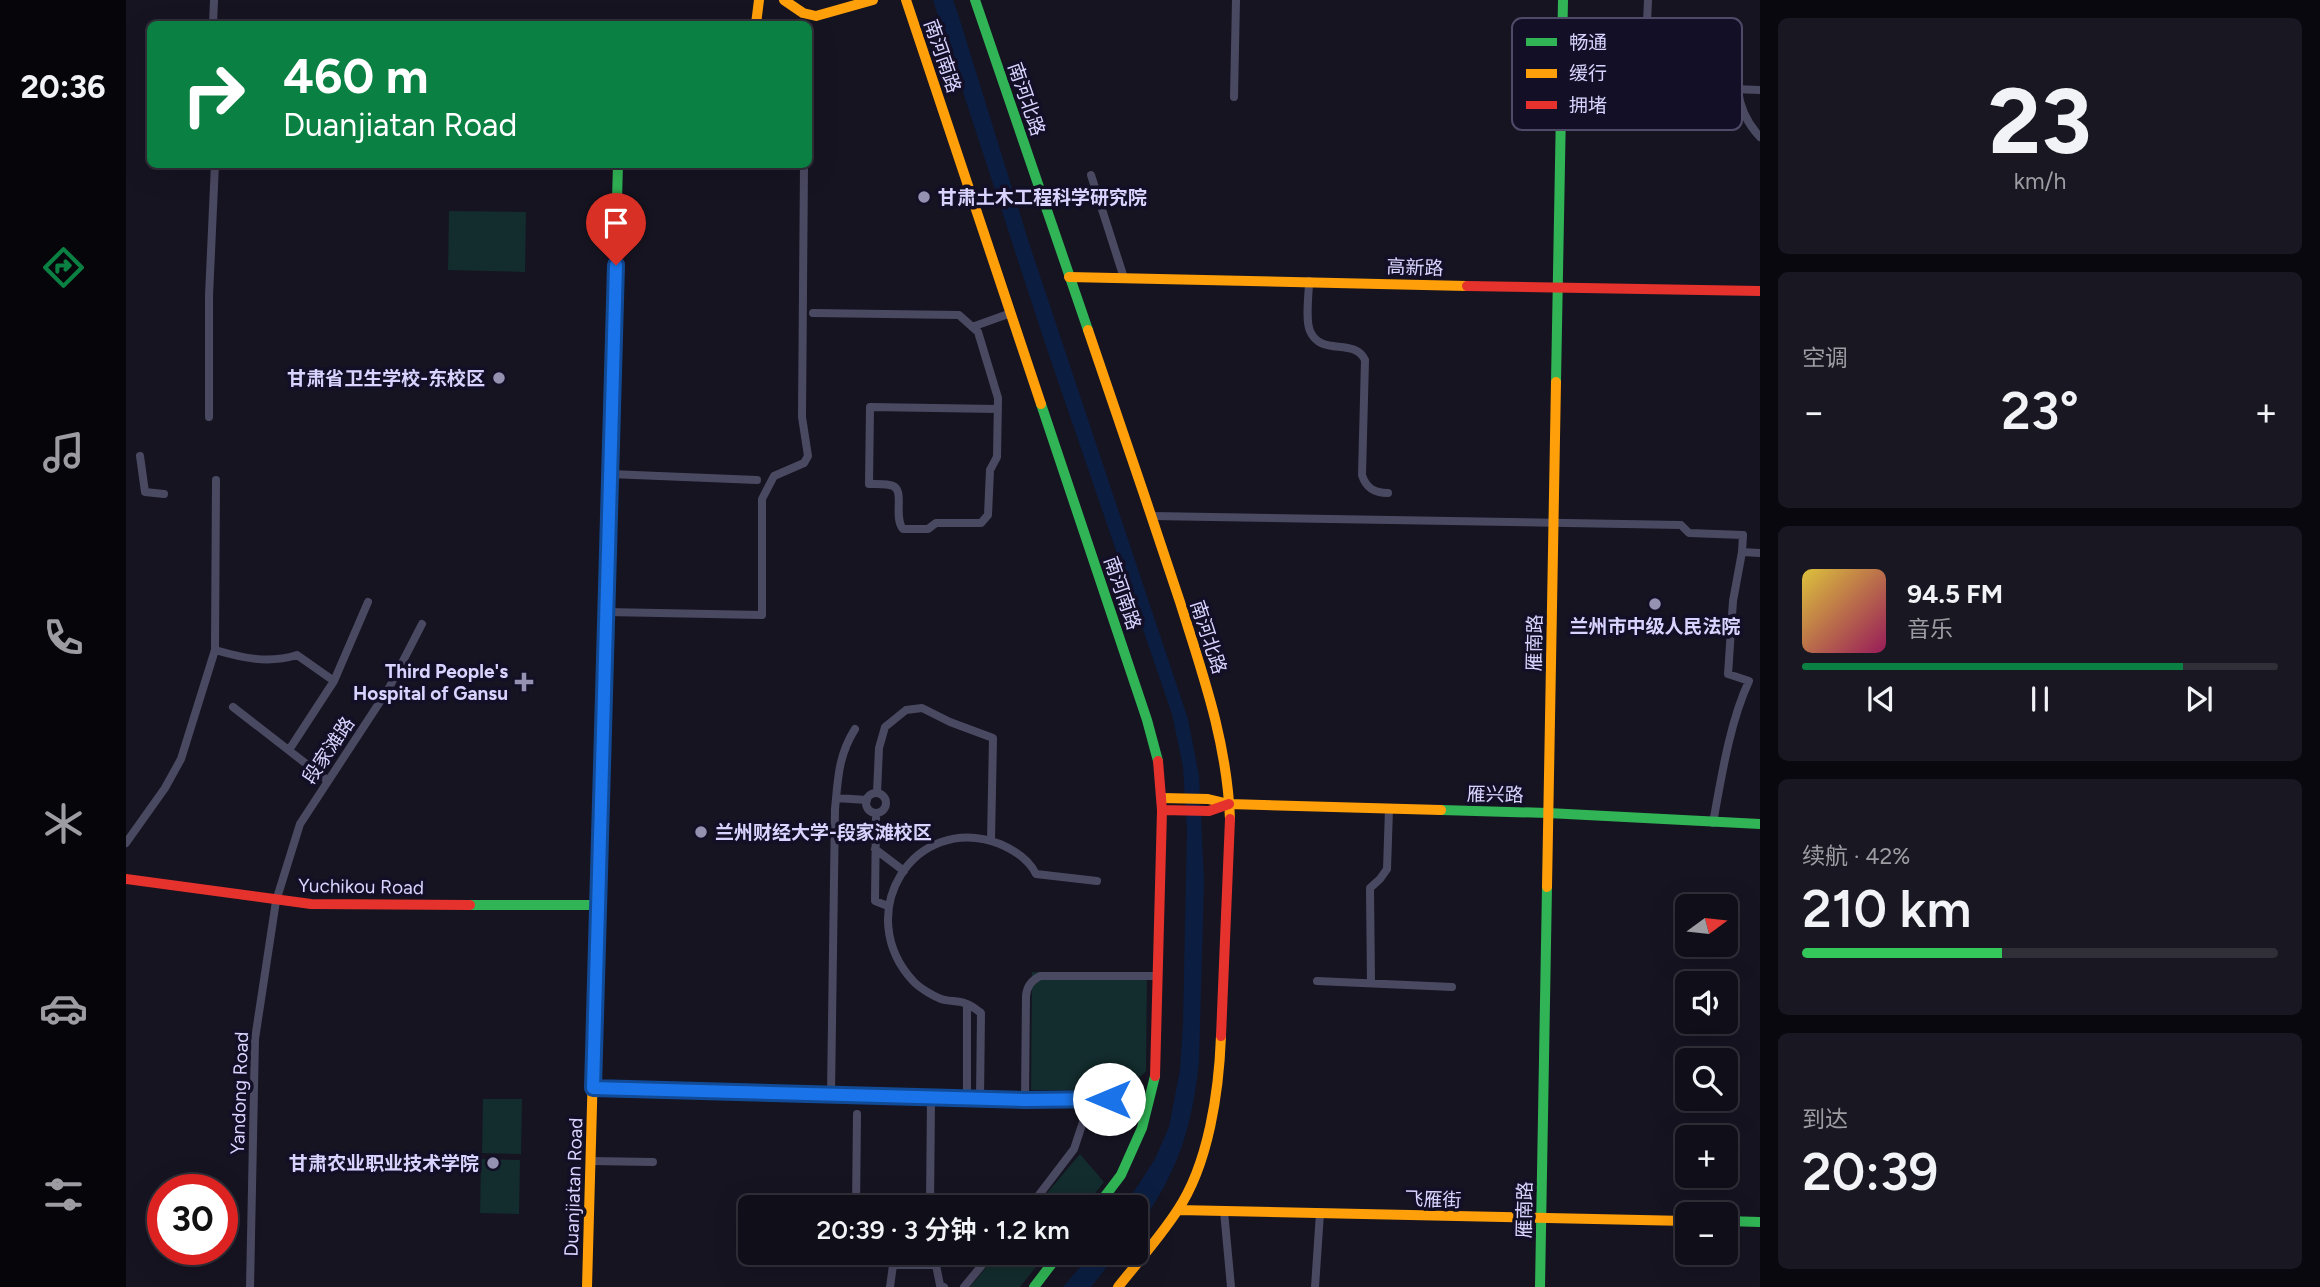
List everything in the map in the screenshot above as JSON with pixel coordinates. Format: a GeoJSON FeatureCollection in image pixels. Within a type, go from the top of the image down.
{"type":"FeatureCollection","features":[{"type":"Feature","properties":{"kind":"street"},"geometry":{"type":"LineString","coordinates":[[213,21],[214,0]]}},
{"type":"Feature","properties":{"kind":"street"},"geometry":{"type":"LineString","coordinates":[[756,21],[759,0]]}},
{"type":"Feature","properties":{"kind":"street"},"geometry":{"type":"LineString","coordinates":[[784,0],[803,19],[873,0]]}},
{"type":"Feature","properties":{"kind":"street","name":"南河南路"},"geometry":{"type":"LineString","coordinates":[[906,0],[1147,720],[1158,758],[1162,798],[1170,806],[1157,976],[1155,1074],[1142,1128],[1121,1175],[1106,1195]]}},
{"type":"Feature","properties":{"kind":"street","name":"南河北路"},"geometry":{"type":"LineString","coordinates":[[975,0],[1152,516],[1215,712],[1223,750],[1229,804],[1219,1082],[1193,1182],[1178,1210],[1118,1287]]}},
{"type":"Feature","properties":{"kind":"street"},"geometry":{"type":"LineString","coordinates":[[1234,97],[1236,0]]}},
{"type":"Feature","properties":{"kind":"street","name":"雁南路"},"geometry":{"type":"LineString","coordinates":[[1563,0],[1563,18]]}},
{"type":"Feature","properties":{"kind":"street"},"geometry":{"type":"LineString","coordinates":[[1647,18],[1648,0]]}},
{"type":"Feature","properties":{"kind":"street"},"geometry":{"type":"LineString","coordinates":[[1742,90],[1760,90]]}},
{"type":"Feature","properties":{"kind":"street"},"geometry":{"type":"LineString","coordinates":[[1742,110],[1760,137]]}},
{"type":"Feature","properties":{"kind":"street","name":"雁南路"},"geometry":{"type":"LineString","coordinates":[[1540,1287],[1560,130]]}},
{"type":"Feature","properties":{"kind":"street"},"geometry":{"type":"LineString","coordinates":[[209,417],[209,296],[215,168]]}},
{"type":"Feature","properties":{"kind":"street","name":"Duanjiatan Road"},"geometry":{"type":"LineString","coordinates":[[587,1287],[618,168]]}},
{"type":"Feature","properties":{"kind":"street"},"geometry":{"type":"LineString","coordinates":[[606,612],[762,615],[762,499],[774,476],[804,463],[808,456],[802,417],[804,168]]}},
{"type":"Feature","properties":{"kind":"street"},"geometry":{"type":"LineString","coordinates":[[1091,175],[1124,278]]}},
{"type":"Feature","properties":{"kind":"street","name":"高新路"},"geometry":{"type":"LineString","coordinates":[[1069,277],[1557,289],[1760,290]]}},
{"type":"Feature","properties":{"kind":"street"},"geometry":{"type":"LineString","coordinates":[[1308,281],[1308,324],[1315,339],[1330,347],[1354,348],[1365,360],[1362,475],[1364,482],[1374,491],[1388,493]]}},
{"type":"Feature","properties":{"kind":"street"},"geometry":{"type":"LineString","coordinates":[[813,313],[959,314],[978,332],[998,398],[998,409],[997,457],[990,470],[987,518],[977,524],[936,523],[922,530],[903,529],[898,521],[897,488],[892,485],[869,484],[870,407],[998,409]]}},
{"type":"Feature","properties":{"kind":"street"},"geometry":{"type":"LineString","coordinates":[[972,327],[1011,313]]}},
{"type":"Feature","properties":{"kind":"street"},"geometry":{"type":"LineString","coordinates":[[141,456],[145,492],[164,494]]}},
{"type":"Feature","properties":{"kind":"street"},"geometry":{"type":"LineString","coordinates":[[610,474],[757,481]]}},
{"type":"Feature","properties":{"kind":"street"},"geometry":{"type":"LineString","coordinates":[[126,843],[165,788],[181,759],[215,650],[216,480]]}},
{"type":"Feature","properties":{"kind":"street"},"geometry":{"type":"LineString","coordinates":[[1152,516],[1681,524],[1689,533],[1743,536],[1733,601],[1728,674],[1749,681],[1741,699],[1713,823]]}},
{"type":"Feature","properties":{"kind":"street"},"geometry":{"type":"LineString","coordinates":[[1742,552],[1760,553]]}},
{"type":"Feature","properties":{"kind":"street"},"geometry":{"type":"LineString","coordinates":[[289,750],[334,681],[368,602]]}},
{"type":"Feature","properties":{"kind":"street","name":"段家滩路"},"geometry":{"type":"LineString","coordinates":[[276,901],[300,824],[389,688],[422,624]]}},
{"type":"Feature","properties":{"kind":"street"},"geometry":{"type":"LineString","coordinates":[[215,650],[250,660],[282,660],[297,655],[334,681]]}},
{"type":"Feature","properties":{"kind":"street"},"geometry":{"type":"LineString","coordinates":[[233,707],[327,780]]}},
{"type":"Feature","properties":{"kind":"street"},"geometry":{"type":"LineString","coordinates":[[877,793],[879,748],[885,727],[906,710],[930,710],[950,722],[993,738],[991,841]]}},
{"type":"Feature","properties":{"kind":"street"},"geometry":{"type":"LineString","coordinates":[[831,1094],[836,798],[839,764],[855,729]]}},
{"type":"Feature","properties":{"kind":"street"},"geometry":{"type":"LineString","coordinates":[[877,793],[883,795],[887,804],[882,812],[876,814],[868,809],[867,800],[870,795],[877,793]]}},
{"type":"Feature","properties":{"kind":"street"},"geometry":{"type":"LineString","coordinates":[[836,798],[867,800]]}},
{"type":"Feature","properties":{"kind":"street"},"geometry":{"type":"LineString","coordinates":[[1170,806],[1208,799],[1229,804]]}},
{"type":"Feature","properties":{"kind":"street"},"geometry":{"type":"LineString","coordinates":[[1170,806],[1209,811],[1229,804]]}},
{"type":"Feature","properties":{"kind":"street","name":"雁兴路"},"geometry":{"type":"LineString","coordinates":[[1229,804],[1548,813],[1760,824]]}},
{"type":"Feature","properties":{"kind":"street"},"geometry":{"type":"LineString","coordinates":[[1371,983],[1370,888],[1387,869],[1390,809]]}},
{"type":"Feature","properties":{"kind":"street"},"geometry":{"type":"LineString","coordinates":[[876,814],[874,901],[888,906]]}},
{"type":"Feature","properties":{"kind":"street"},"geometry":{"type":"LineString","coordinates":[[980,1099],[981,1013],[967,1004],[940,999],[917,985],[899,964],[888,938],[888,906],[895,884],[910,862],[933,846],[959,838],[991,841],[1012,849],[1033,867],[1036,874],[1097,881]]}},
{"type":"Feature","properties":{"kind":"street"},"geometry":{"type":"LineString","coordinates":[[875,849],[904,872]]}},
{"type":"Feature","properties":{"kind":"street","name":"Yuchikou Road"},"geometry":{"type":"LineString","coordinates":[[126,879],[276,901],[324,904],[598,905]]}},
{"type":"Feature","properties":{"kind":"street","name":"Yandong Road"},"geometry":{"type":"LineString","coordinates":[[250,1287],[255,1040],[276,901]]}},
{"type":"Feature","properties":{"kind":"street"},"geometry":{"type":"LineString","coordinates":[[1025,1100],[1026,996],[1034,979],[1040,976],[1157,976]]}},
{"type":"Feature","properties":{"kind":"street"},"geometry":{"type":"LineString","coordinates":[[1317,981],[1452,987]]}},
{"type":"Feature","properties":{"kind":"street"},"geometry":{"type":"LineString","coordinates":[[967,1004],[967,1098]]}},
{"type":"Feature","properties":{"kind":"street"},"geometry":{"type":"LineString","coordinates":[[593,1088],[1025,1100],[1091,1098],[1148,1104]]}},
{"type":"Feature","properties":{"kind":"street"},"geometry":{"type":"LineString","coordinates":[[930,1195],[931,1097]]}},
{"type":"Feature","properties":{"kind":"street"},"geometry":{"type":"LineString","coordinates":[[1039,1195],[1074,1149],[1091,1098]]}},
{"type":"Feature","properties":{"kind":"street"},"geometry":{"type":"LineString","coordinates":[[856,1195],[857,1114]]}},
{"type":"Feature","properties":{"kind":"street"},"geometry":{"type":"LineString","coordinates":[[591,1161],[653,1162]]}},
{"type":"Feature","properties":{"kind":"street","name":"飞雁街"},"geometry":{"type":"LineString","coordinates":[[1178,1210],[1675,1221]]}},
{"type":"Feature","properties":{"kind":"street"},"geometry":{"type":"LineString","coordinates":[[1224,1211],[1231,1287]]}},
{"type":"Feature","properties":{"kind":"street"},"geometry":{"type":"LineString","coordinates":[[1315,1287],[1320,1213]]}},
{"type":"Feature","properties":{"kind":"street"},"geometry":{"type":"LineString","coordinates":[[1738,1221],[1760,1222]]}},
{"type":"Feature","properties":{"kind":"street"},"geometry":{"type":"LineString","coordinates":[[890,1287],[893,1265],[936,1265],[940,1285],[944,1287]]}},
{"type":"Feature","properties":{"kind":"street"},"geometry":{"type":"LineString","coordinates":[[964,1287],[982,1265]]}},
{"type":"Feature","properties":{"kind":"street"},"geometry":{"type":"LineString","coordinates":[[1034,1287],[1051,1265]]}},
{"type":"Feature","properties":{"kind":"green space"},"geometry":{"type":"Polygon","coordinates":[[[449,211],[526,212],[525,272],[448,270],[449,211]]]}},
{"type":"Feature","properties":{"kind":"green space"},"geometry":{"type":"Polygon","coordinates":[[[1032,972],[1147,974],[1146,1071],[1126,1091],[1031,1090],[1032,972]]]}},
{"type":"Feature","properties":{"kind":"green space"},"geometry":{"type":"Polygon","coordinates":[[[483,1099],[522,1099],[521,1154],[482,1153],[483,1099]]]}},
{"type":"Feature","properties":{"kind":"green space"},"geometry":{"type":"Polygon","coordinates":[[[1080,1154],[1104,1182],[1094,1195],[1045,1195],[1080,1154]]]}},
{"type":"Feature","properties":{"kind":"green space"},"geometry":{"type":"Polygon","coordinates":[[[481,1159],[520,1160],[519,1214],[480,1213],[481,1159]]]}},
{"type":"Feature","properties":{"kind":"green space"},"geometry":{"type":"Polygon","coordinates":[[[988,1265],[1037,1265],[1020,1287],[970,1287],[988,1265]]]}},
{"type":"Feature","properties":{"kind":"water"},"geometry":{"type":"Polygon","coordinates":[[[933,0],[953,0],[958,14],[1029,243],[1188,719],[1199,776],[1204,880],[1199,1061],[1187,1130],[1172,1170],[1148,1213],[1148,1195],[1132,1195],[1155,1159],[1169,1127],[1180,1070],[1187,831],[1183,766],[1172,714],[1046,346],[933,0]]]}},
{"type":"Feature","properties":{"kind":"water"},"geometry":{"type":"Polygon","coordinates":[[[1082,1265],[1108,1265],[1091,1287],[1063,1287],[1082,1265]]]}},
{"type":"Feature","properties":{"kind":"traffic: fast"},"geometry":{"type":"LineString","coordinates":[[975,0],[1088,330]]}},
{"type":"Feature","properties":{"kind":"traffic: fast"},"geometry":{"type":"LineString","coordinates":[[1563,0],[1563,18]]}},
{"type":"Feature","properties":{"kind":"traffic: fast"},"geometry":{"type":"LineString","coordinates":[[1556,382],[1561,130]]}},
{"type":"Feature","properties":{"kind":"traffic: fast"},"geometry":{"type":"LineString","coordinates":[[604,663],[618,168]]}},
{"type":"Feature","properties":{"kind":"traffic: fast"},"geometry":{"type":"LineString","coordinates":[[1041,404],[1147,720],[1158,761]]}},
{"type":"Feature","properties":{"kind":"traffic: fast"},"geometry":{"type":"LineString","coordinates":[[1441,810],[1760,824]]}},
{"type":"Feature","properties":{"kind":"traffic: fast"},"geometry":{"type":"LineString","coordinates":[[1540,1287],[1547,887]]}},
{"type":"Feature","properties":{"kind":"traffic: fast"},"geometry":{"type":"LineString","coordinates":[[470,905],[598,905]]}},
{"type":"Feature","properties":{"kind":"traffic: fast"},"geometry":{"type":"LineString","coordinates":[[1106,1195],[1121,1175],[1142,1128],[1155,1076]]}},
{"type":"Feature","properties":{"kind":"traffic: fast"},"geometry":{"type":"LineString","coordinates":[[1738,1221],[1760,1222]]}},
{"type":"Feature","properties":{"kind":"traffic: fast"},"geometry":{"type":"LineString","coordinates":[[1034,1287],[1051,1265]]}},
{"type":"Feature","properties":{"kind":"traffic: slow"},"geometry":{"type":"LineString","coordinates":[[756,21],[759,0]]}},
{"type":"Feature","properties":{"kind":"traffic: slow"},"geometry":{"type":"LineString","coordinates":[[784,0],[803,13],[816,16],[873,0]]}},
{"type":"Feature","properties":{"kind":"traffic: slow"},"geometry":{"type":"LineString","coordinates":[[906,0],[1041,404]]}},
{"type":"Feature","properties":{"kind":"traffic: slow"},"geometry":{"type":"LineString","coordinates":[[1069,277],[1467,286]]}},
{"type":"Feature","properties":{"kind":"traffic: slow"},"geometry":{"type":"LineString","coordinates":[[1088,330],[1205,682],[1224,763],[1230,819]]}},
{"type":"Feature","properties":{"kind":"traffic: slow"},"geometry":{"type":"LineString","coordinates":[[1547,887],[1556,382]]}},
{"type":"Feature","properties":{"kind":"traffic: slow"},"geometry":{"type":"LineString","coordinates":[[1162,798],[1208,799],[1229,804],[1441,810]]}},
{"type":"Feature","properties":{"kind":"traffic: slow"},"geometry":{"type":"LineString","coordinates":[[587,1287],[597,924]]}},
{"type":"Feature","properties":{"kind":"traffic: slow"},"geometry":{"type":"LineString","coordinates":[[1118,1287],[1170,1221],[1197,1171],[1215,1103],[1221,1036]]}},
{"type":"Feature","properties":{"kind":"traffic: slow"},"geometry":{"type":"LineString","coordinates":[[1178,1210],[1675,1221]]}},
{"type":"Feature","properties":{"kind":"traffic: jam"},"geometry":{"type":"LineString","coordinates":[[1467,286],[1760,291]]}},
{"type":"Feature","properties":{"kind":"traffic: jam"},"geometry":{"type":"LineString","coordinates":[[597,924],[604,663]]}},
{"type":"Feature","properties":{"kind":"traffic: jam"},"geometry":{"type":"LineString","coordinates":[[1155,1076],[1162,810],[1158,761]]}},
{"type":"Feature","properties":{"kind":"traffic: jam"},"geometry":{"type":"LineString","coordinates":[[1162,810],[1209,811],[1229,804]]}},
{"type":"Feature","properties":{"kind":"traffic: jam"},"geometry":{"type":"LineString","coordinates":[[1221,1036],[1230,819]]}},
{"type":"Feature","properties":{"kind":"traffic: jam"},"geometry":{"type":"LineString","coordinates":[[126,879],[311,904],[470,905]]}},
{"type":"Feature","properties":{"kind":"place","name":"甘肃土木工程科学研究院"},"geometry":{"type":"Point","coordinates":[924,197]}},
{"type":"Feature","properties":{"kind":"place","name":"甘肃省卫生学校-东校区"},"geometry":{"type":"Point","coordinates":[499,378]}},
{"type":"Feature","properties":{"kind":"place","name":"兰州市中级人民法院"},"geometry":{"type":"Point","coordinates":[1655,604]}},
{"type":"Feature","properties":{"kind":"place","name":"Third People's Hospital of Gansu"},"geometry":{"type":"Point","coordinates":[524,682]}},
{"type":"Feature","properties":{"kind":"place","name":"兰州财经大学-段家滩校区"},"geometry":{"type":"Point","coordinates":[701,832]}},
{"type":"Feature","properties":{"kind":"place","name":"甘肃农业职业技术学院"},"geometry":{"type":"Point","coordinates":[493,1163]}},
{"type":"Feature","properties":{"kind":"route"},"geometry":{"type":"LineString","coordinates":[[616,265],[593,1088],[1025,1100],[1109,1099]]}}]}
